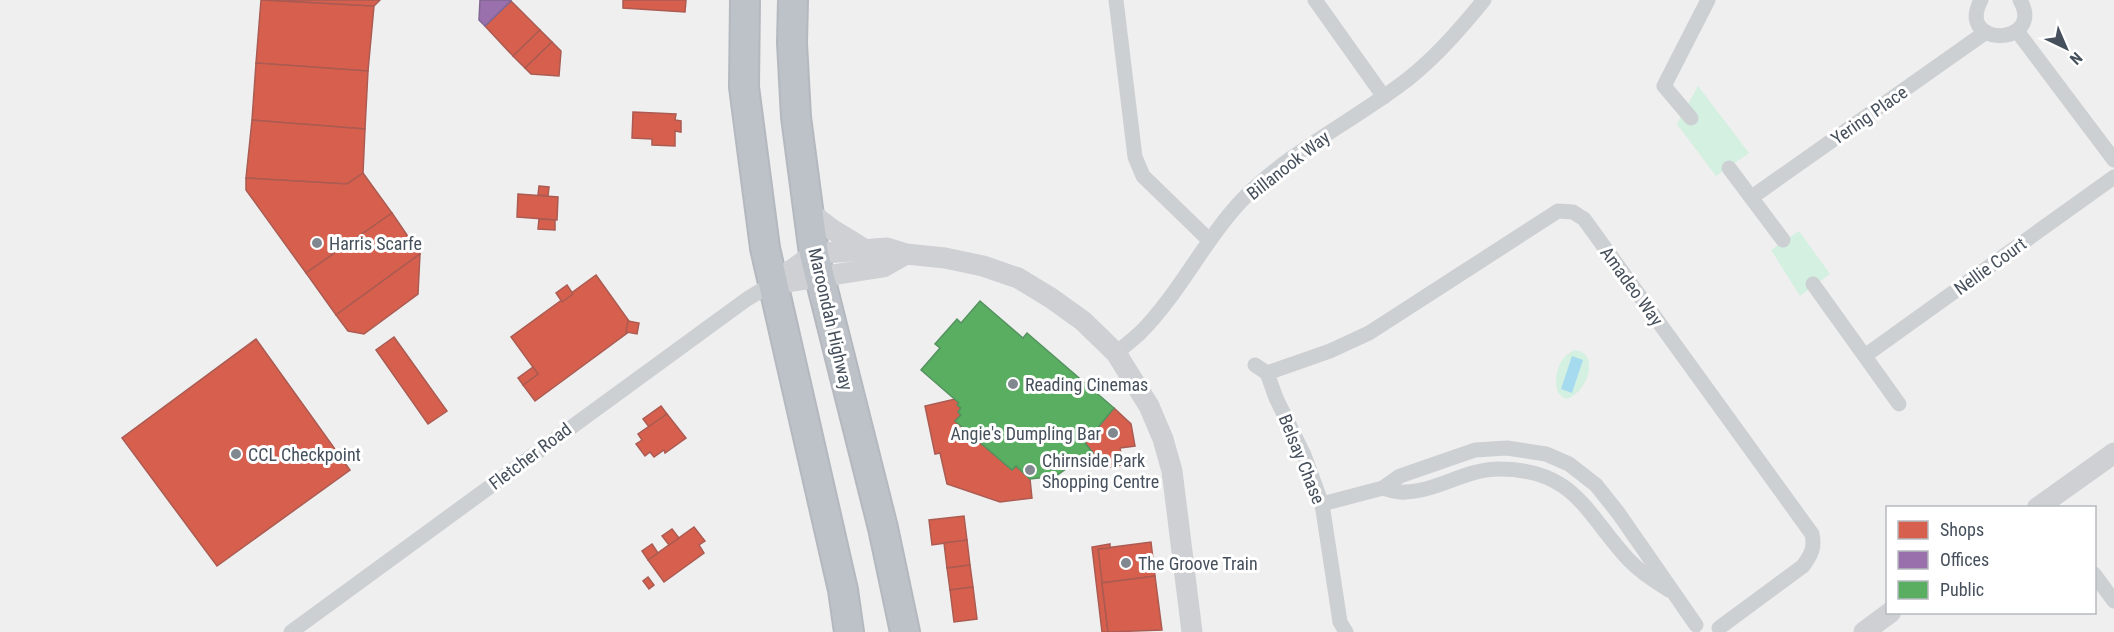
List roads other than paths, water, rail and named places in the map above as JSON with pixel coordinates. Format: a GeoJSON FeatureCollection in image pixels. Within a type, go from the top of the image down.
{"type":"FeatureCollection","features":[{"type":"Feature","properties":{"kind":"highway"},"geometry":{"type":"LineString","coordinates":[[745,0],[744,87],[763,239],[843,590],[849,632]]}},
{"type":"Feature","properties":{"kind":"highway","name":"Maroondah Highway"},"geometry":{"type":"LineString","coordinates":[[793,0],[792,44],[796,117],[817,266],[883,528],[905,632]]}},
{"type":"Feature","properties":{"kind":"main road"},"geometry":{"type":"LineString","coordinates":[[808,211],[864,249]]}},
{"type":"Feature","properties":{"kind":"main road"},"geometry":{"type":"LineString","coordinates":[[772,285],[864,249],[887,248],[906,254],[945,258],[982,266],[1018,279],[1083,321],[1116,353],[1149,406],[1163,439],[1169,460],[1192,632]]}},
{"type":"Feature","properties":{"kind":"main road"},"geometry":{"type":"LineString","coordinates":[[817,266],[883,267],[906,254]]}},
{"type":"Feature","properties":{"kind":"main road"},"geometry":{"type":"LineString","coordinates":[[2042,506],[2114,453]]}},
{"type":"Feature","properties":{"kind":"main road"},"geometry":{"type":"LineString","coordinates":[[1864,632],[1888,614]]}},
{"type":"Feature","properties":{"kind":"street"},"geometry":{"type":"LineString","coordinates":[[1116,0],[1135,157],[1143,176],[1209,240]]}},
{"type":"Feature","properties":{"kind":"street"},"geometry":{"type":"LineString","coordinates":[[1316,0],[1384,97]]}},
{"type":"Feature","properties":{"kind":"street","name":"Billanook Way"},"geometry":{"type":"LineString","coordinates":[[1116,353],[1140,333],[1164,304],[1209,240],[1242,200],[1290,158],[1410,78],[1436,54],[1484,0]]}},
{"type":"Feature","properties":{"kind":"street"},"geometry":{"type":"LineString","coordinates":[[1691,118],[1664,86],[1708,0]]}},
{"type":"Feature","properties":{"kind":"street"},"geometry":{"type":"LineString","coordinates":[[1981,0],[1977,20],[1992,36],[2005,37],[2017,30],[2024,18],[2022,1]]}},
{"type":"Feature","properties":{"kind":"street"},"geometry":{"type":"LineString","coordinates":[[2017,30],[2114,160]]}},
{"type":"Feature","properties":{"kind":"street","name":"Yering Place"},"geometry":{"type":"LineString","coordinates":[[1752,197],[1986,32]]}},
{"type":"Feature","properties":{"kind":"street"},"geometry":{"type":"LineString","coordinates":[[1730,168],[1783,240]]}},
{"type":"Feature","properties":{"kind":"street","name":"Nellie Court"},"geometry":{"type":"LineString","coordinates":[[1866,355],[2114,177]]}},
{"type":"Feature","properties":{"kind":"street","name":"Amadeo Way"},"geometry":{"type":"LineString","coordinates":[[1261,369],[1330,351],[1369,333],[1558,211],[1573,213],[1584,219],[1812,534],[1811,556],[1803,566],[1720,630]]}},
{"type":"Feature","properties":{"kind":"street"},"geometry":{"type":"LineString","coordinates":[[1813,284],[1899,404]]}},
{"type":"Feature","properties":{"kind":"street","name":"Fletcher Road"},"geometry":{"type":"LineString","coordinates":[[291,632],[425,536],[572,425],[747,299],[772,285]]}},
{"type":"Feature","properties":{"kind":"street","name":"Belsay Chase"},"geometry":{"type":"LineString","coordinates":[[1261,369],[1304,455],[1322,504],[1340,622],[1346,632]]}},
{"type":"Feature","properties":{"kind":"street"},"geometry":{"type":"LineString","coordinates":[[1322,504],[1383,488],[1400,476],[1475,450],[1515,449],[1546,454],[1569,464],[1596,485],[1619,514],[1694,628],[1708,621],[1720,630]]}},
{"type":"Feature","properties":{"kind":"street"},"geometry":{"type":"LineString","coordinates":[[1383,488],[1403,493],[1419,491],[1475,472],[1496,469],[1519,469],[1547,477],[1570,490],[1584,503],[1629,560],[1643,574],[1671,591]]}},
{"type":"Feature","properties":{"kind":"street"},"geometry":{"type":"LineString","coordinates":[[2096,577],[2114,601]]}},
{"type":"Feature","properties":{"kind":"water"},"geometry":{"type":"Polygon","coordinates":[[[1572,356],[1583,360],[1572,393],[1561,389],[1572,356]]]}},
{"type":"Feature","properties":{"kind":"place","name":"Harris Scarfe"},"geometry":{"type":"Point","coordinates":[317,243]}},
{"type":"Feature","properties":{"kind":"place","name":"Reading Cinemas"},"geometry":{"type":"Point","coordinates":[1013,384]}},
{"type":"Feature","properties":{"kind":"place","name":"Angie's Dumpling Bar"},"geometry":{"type":"Point","coordinates":[1113,433]}},
{"type":"Feature","properties":{"kind":"place","name":"CCL Checkpoint"},"geometry":{"type":"Point","coordinates":[236,454]}},
{"type":"Feature","properties":{"kind":"place","name":"Chirnside Park Shopping Centre"},"geometry":{"type":"Point","coordinates":[1030,470]}},
{"type":"Feature","properties":{"kind":"place","name":"The Groove Train"},"geometry":{"type":"Point","coordinates":[1126,563]}}]}
